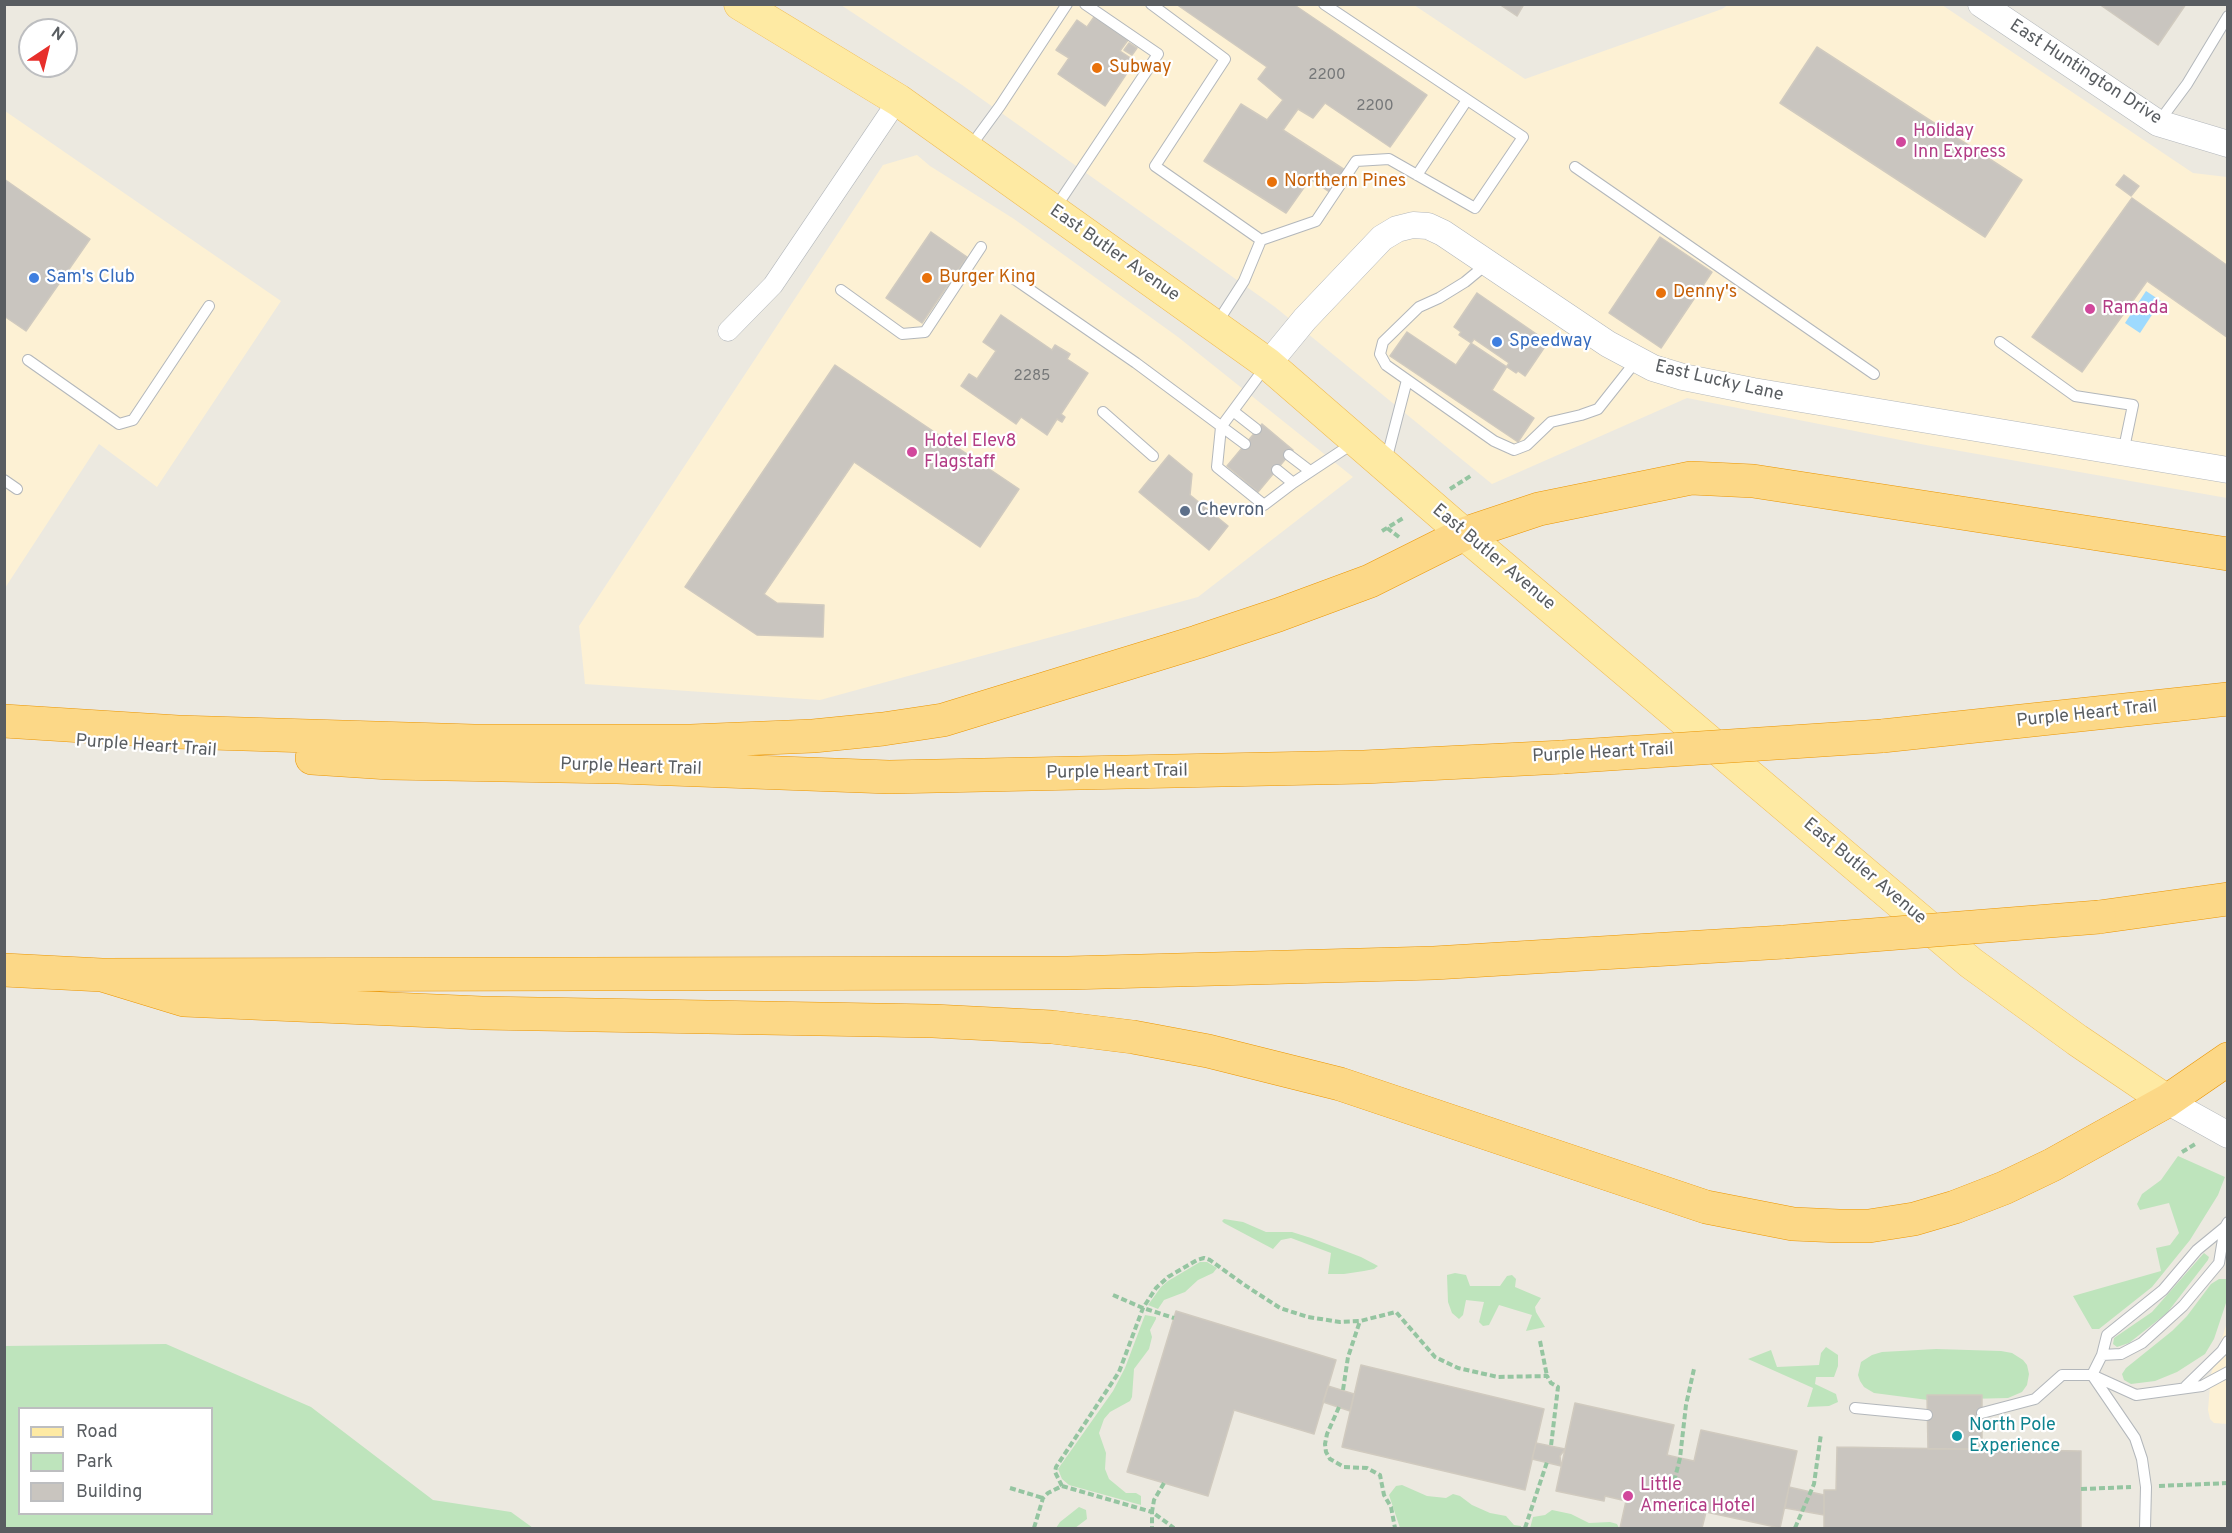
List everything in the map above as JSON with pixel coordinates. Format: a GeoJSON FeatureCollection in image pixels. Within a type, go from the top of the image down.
{"type":"FeatureCollection","features":[{"type":"Feature","properties":{"kind":"highway"},"geometry":{"type":"LineString","coordinates":[[4,722],[178,732],[474,741],[691,741],[813,736],[883,729],[943,720],[1258,622],[1370,580],[1464,534],[1539,509],[1691,478],[1753,481],[2228,554]]}},
{"type":"Feature","properties":{"kind":"highway","name":"Purple Heart Trail"},"geometry":{"type":"LineString","coordinates":[[4,737],[388,763],[889,777],[1364,767],[1563,757],[1882,736],[2228,699]]}},
{"type":"Feature","properties":{"kind":"highway"},"geometry":{"type":"LineString","coordinates":[[4,970],[102,975],[1068,973],[1434,963],[1784,942],[2099,917],[2228,899]]}},
{"type":"Feature","properties":{"kind":"highway"},"geometry":{"type":"LineString","coordinates":[[102,975],[184,1000],[482,1014],[933,1021],[1052,1027],[1133,1037],[1208,1051],[1341,1084],[1706,1207],[1793,1224],[1869,1226],[1914,1219],[1955,1207],[2004,1188],[2052,1165],[2167,1101],[2228,1059]]}},
{"type":"Feature","properties":{"kind":"main road","name":"East Butler Avenue"},"geometry":{"type":"LineString","coordinates":[[740,4],[898,100],[1268,364],[1464,534],[1971,963],[2077,1040],[2167,1101]]}},
{"type":"Feature","properties":{"kind":"street","name":"East Huntington Drive"},"geometry":{"type":"LineString","coordinates":[[1981,4],[2158,123],[2228,144]]}},
{"type":"Feature","properties":{"kind":"street"},"geometry":{"type":"LineString","coordinates":[[728,331],[773,285],[898,100]]}},
{"type":"Feature","properties":{"kind":"street","name":"East Lucky Lane"},"geometry":{"type":"LineString","coordinates":[[1268,364],[1305,319],[1382,238],[1397,229],[1413,225],[1428,226],[1443,233],[1608,344],[1636,361],[1653,368],[1683,377],[1753,391],[2228,470]]}},
{"type":"Feature","properties":{"kind":"street","name":"East Butler Avenue"},"geometry":{"type":"LineString","coordinates":[[2167,1101],[2228,1135]]}},
{"type":"Feature","properties":{"kind":"lane"},"geometry":{"type":"LineString","coordinates":[[968,150],[1067,4]]}},
{"type":"Feature","properties":{"kind":"lane"},"geometry":{"type":"LineString","coordinates":[[1053,211],[1158,54],[1084,4]]}},
{"type":"Feature","properties":{"kind":"lane"},"geometry":{"type":"LineString","coordinates":[[1151,4],[1225,58],[1155,166],[1261,240]]}},
{"type":"Feature","properties":{"kind":"lane"},"geometry":{"type":"LineString","coordinates":[[1215,326],[1244,281],[1261,240],[1316,221],[1356,161],[1389,159],[1475,208],[1523,137],[1324,4]]}},
{"type":"Feature","properties":{"kind":"lane"},"geometry":{"type":"LineString","coordinates":[[2158,123],[2187,84],[2228,16]]}},
{"type":"Feature","properties":{"kind":"lane"},"geometry":{"type":"LineString","coordinates":[[1417,175],[1467,100]]}},
{"type":"Feature","properties":{"kind":"lane"},"geometry":{"type":"LineString","coordinates":[[1575,167],[1874,374]]}},
{"type":"Feature","properties":{"kind":"lane"},"geometry":{"type":"LineString","coordinates":[[841,290],[902,334],[925,332],[981,247]]}},
{"type":"Feature","properties":{"kind":"lane"},"geometry":{"type":"LineString","coordinates":[[1488,263],[1465,282],[1419,307],[1383,342],[1380,354],[1386,365],[1494,441],[1514,450],[1527,445],[1551,422],[1598,409],[1636,361]]}},
{"type":"Feature","properties":{"kind":"lane"},"geometry":{"type":"LineString","coordinates":[[1010,276],[1136,363],[1245,444]]}},
{"type":"Feature","properties":{"kind":"lane"},"geometry":{"type":"LineString","coordinates":[[28,360],[119,424],[133,420],[209,306]]}},
{"type":"Feature","properties":{"kind":"lane"},"geometry":{"type":"LineString","coordinates":[[2000,342],[2075,396],[2133,405],[2123,453]]}},
{"type":"Feature","properties":{"kind":"lane"},"geometry":{"type":"LineString","coordinates":[[1268,364],[1221,427],[1217,466],[1264,506],[1310,471],[1357,441]]}},
{"type":"Feature","properties":{"kind":"lane"},"geometry":{"type":"LineString","coordinates":[[1385,466],[1407,380]]}},
{"type":"Feature","properties":{"kind":"lane"},"geometry":{"type":"LineString","coordinates":[[1233,411],[1256,429]]}},
{"type":"Feature","properties":{"kind":"lane"},"geometry":{"type":"LineString","coordinates":[[1102,412],[1153,456]]}},
{"type":"Feature","properties":{"kind":"lane"},"geometry":{"type":"LineString","coordinates":[[1289,455],[1310,471]]}},
{"type":"Feature","properties":{"kind":"lane"},"geometry":{"type":"LineString","coordinates":[[1277,470],[1293,483]]}},
{"type":"Feature","properties":{"kind":"lane"},"geometry":{"type":"LineString","coordinates":[[4,480],[17,489]]}},
{"type":"Feature","properties":{"kind":"lane"},"geometry":{"type":"LineString","coordinates":[[2102,1354],[2121,1354],[2142,1343],[2182,1306],[2220,1263],[2226,1224]]}},
{"type":"Feature","properties":{"kind":"lane"},"geometry":{"type":"LineString","coordinates":[[2092,1374],[2102,1354],[2107,1335],[2163,1290],[2197,1250],[2226,1224]]}},
{"type":"Feature","properties":{"kind":"lane"},"geometry":{"type":"LineString","coordinates":[[2186,1386],[2222,1352],[2228,1341]]}},
{"type":"Feature","properties":{"kind":"lane"},"geometry":{"type":"LineString","coordinates":[[1982,1413],[2035,1400],[2062,1376],[2092,1374],[2136,1395],[2186,1386],[2202,1386],[2228,1372]]}},
{"type":"Feature","properties":{"kind":"lane"},"geometry":{"type":"LineString","coordinates":[[2092,1374],[2134,1438],[2142,1459],[2146,1487],[2145,1528]]}},
{"type":"Feature","properties":{"kind":"lane"},"geometry":{"type":"LineString","coordinates":[[1855,1408],[1927,1415]]}},
{"type":"Feature","properties":{"kind":"path"},"geometry":{"type":"LineString","coordinates":[[1062,1486],[1055,1472],[1056,1467],[1119,1372],[1143,1308],[1156,1288],[1168,1276],[1204,1258],[1280,1308],[1323,1320],[1360,1321],[1396,1312],[1435,1356],[1458,1368],[1498,1377],[1548,1377]]}},
{"type":"Feature","properties":{"kind":"path"},"geometry":{"type":"LineString","coordinates":[[1113,1295],[1174,1318]]}},
{"type":"Feature","properties":{"kind":"path"},"geometry":{"type":"LineString","coordinates":[[1343,1390],[1348,1357],[1360,1321]]}},
{"type":"Feature","properties":{"kind":"path"},"geometry":{"type":"LineString","coordinates":[[1540,1341],[1548,1377],[1551,1383],[1558,1387],[1551,1446]]}},
{"type":"Feature","properties":{"kind":"path"},"geometry":{"type":"LineString","coordinates":[[1682,1484],[1674,1482],[1694,1369]]}},
{"type":"Feature","properties":{"kind":"path"},"geometry":{"type":"LineString","coordinates":[[1339,1407],[1327,1434],[1326,1452],[1330,1460],[1344,1467],[1367,1468],[1380,1474],[1395,1528]]}},
{"type":"Feature","properties":{"kind":"path"},"geometry":{"type":"LineString","coordinates":[[1795,1528],[1815,1484],[1821,1434]]}},
{"type":"Feature","properties":{"kind":"path"},"geometry":{"type":"LineString","coordinates":[[1525,1528],[1546,1462]]}},
{"type":"Feature","properties":{"kind":"path"},"geometry":{"type":"LineString","coordinates":[[1152,1528],[1154,1500],[1164,1483]]}},
{"type":"Feature","properties":{"kind":"path"},"geometry":{"type":"LineString","coordinates":[[2081,1489],[2228,1483]]}},
{"type":"Feature","properties":{"kind":"path"},"geometry":{"type":"LineString","coordinates":[[1034,1528],[1043,1498],[1062,1486],[1152,1512],[1174,1528]]}},
{"type":"Feature","properties":{"kind":"path"},"geometry":{"type":"LineString","coordinates":[[1010,1488],[1043,1498]]}},
{"type":"Feature","properties":{"kind":"shaded area"},"geometry":{"type":"Polygon","coordinates":[[[841,5],[1414,5],[1525,79],[1728,5],[1942,5],[2193,173],[2227,177],[2227,498],[1926,445],[1687,398],[1492,484],[1275,307],[962,85],[841,5]]]}},
{"type":"Feature","properties":{"kind":"shaded area"},"geometry":{"type":"Polygon","coordinates":[[[5,111],[281,301],[157,487],[99,444],[5,588],[5,111]]]}},
{"type":"Feature","properties":{"kind":"shaded area"},"geometry":{"type":"Polygon","coordinates":[[[917,155],[930,166],[1014,219],[1178,337],[1353,477],[1198,597],[820,700],[585,684],[579,626],[883,165],[917,155]]]}},
{"type":"Feature","properties":{"kind":"shaded area"},"geometry":{"type":"Polygon","coordinates":[[[2227,1322],[2227,1424],[2214,1423],[2210,1419],[2208,1410],[2211,1374],[2227,1322]]]}},
{"type":"Feature","properties":{"kind":"green space"},"geometry":{"type":"Polygon","coordinates":[[[2178,1156],[2225,1177],[2218,1195],[2190,1240],[2152,1287],[2099,1329],[2092,1329],[2073,1296],[2161,1271],[2156,1248],[2170,1245],[2179,1233],[2169,1203],[2140,1210],[2137,1204],[2142,1194],[2161,1180],[2178,1156]]]}},
{"type":"Feature","properties":{"kind":"green space"},"geometry":{"type":"Polygon","coordinates":[[[1224,1219],[1243,1222],[1266,1232],[1292,1232],[1361,1257],[1378,1266],[1364,1271],[1328,1274],[1331,1253],[1291,1238],[1281,1240],[1273,1249],[1224,1223],[1222,1221],[1224,1219]]]}},
{"type":"Feature","properties":{"kind":"green space"},"geometry":{"type":"Polygon","coordinates":[[[2204,1253],[2209,1257],[2208,1260],[2167,1313],[2129,1343],[2117,1347],[2113,1344],[2114,1338],[2152,1312],[2204,1253]]]}},
{"type":"Feature","properties":{"kind":"green space"},"geometry":{"type":"Polygon","coordinates":[[[1200,1262],[1207,1262],[1217,1268],[1185,1292],[1164,1300],[1158,1309],[1148,1305],[1168,1281],[1200,1262]]]}},
{"type":"Feature","properties":{"kind":"green space"},"geometry":{"type":"Polygon","coordinates":[[[1455,1273],[1466,1275],[1470,1286],[1500,1286],[1507,1276],[1512,1275],[1516,1279],[1515,1287],[1541,1298],[1535,1307],[1545,1327],[1526,1331],[1532,1315],[1499,1305],[1489,1325],[1483,1326],[1479,1322],[1484,1302],[1466,1300],[1463,1315],[1459,1319],[1452,1313],[1448,1302],[1447,1275],[1455,1273]]]}},
{"type":"Feature","properties":{"kind":"green space"},"geometry":{"type":"Polygon","coordinates":[[[2219,1279],[2227,1279],[2227,1300],[2214,1339],[2205,1354],[2177,1372],[2155,1381],[2131,1384],[2124,1380],[2122,1374],[2126,1368],[2172,1331],[2187,1316],[2211,1284],[2219,1279]]]}},
{"type":"Feature","properties":{"kind":"green space"},"geometry":{"type":"Polygon","coordinates":[[[1145,1315],[1156,1317],[1156,1319],[1150,1330],[1152,1337],[1149,1349],[1134,1369],[1132,1397],[1130,1401],[1110,1412],[1104,1419],[1099,1433],[1106,1453],[1105,1469],[1109,1479],[1126,1493],[1136,1493],[1141,1496],[1141,1505],[1069,1485],[1062,1479],[1058,1469],[1113,1391],[1125,1368],[1145,1315]]]}},
{"type":"Feature","properties":{"kind":"green space"},"geometry":{"type":"Polygon","coordinates":[[[166,1344],[311,1407],[433,1500],[511,1512],[533,1528],[5,1528],[5,1346],[166,1344]]]}},
{"type":"Feature","properties":{"kind":"green space"},"geometry":{"type":"Polygon","coordinates":[[[1826,1347],[1838,1355],[1838,1366],[1834,1377],[1816,1377],[1815,1384],[1836,1394],[1838,1402],[1829,1406],[1807,1407],[1813,1388],[1748,1359],[1771,1350],[1777,1367],[1819,1365],[1821,1353],[1826,1347]]]}},
{"type":"Feature","properties":{"kind":"green space"},"geometry":{"type":"Polygon","coordinates":[[[1936,1349],[2012,1353],[2027,1365],[2029,1374],[2027,1385],[2022,1392],[2008,1398],[1928,1400],[1874,1393],[1864,1387],[1860,1381],[1858,1375],[1861,1362],[1872,1355],[1882,1352],[1936,1349]]]}},
{"type":"Feature","properties":{"kind":"green space"},"geometry":{"type":"Polygon","coordinates":[[[1402,1485],[1427,1496],[1446,1498],[1453,1494],[1460,1496],[1472,1505],[1490,1513],[1506,1516],[1514,1525],[1521,1526],[1521,1528],[1400,1528],[1389,1495],[1396,1486],[1402,1485]]]}},
{"type":"Feature","properties":{"kind":"green space"},"geometry":{"type":"Polygon","coordinates":[[[1079,1507],[1086,1510],[1087,1519],[1075,1528],[1056,1528],[1060,1522],[1079,1507]]]}},
{"type":"Feature","properties":{"kind":"green space"},"geometry":{"type":"Polygon","coordinates":[[[1552,1510],[1571,1514],[1589,1523],[1610,1522],[1617,1524],[1619,1528],[1530,1528],[1533,1517],[1545,1515],[1552,1510]]]}},
{"type":"Feature","properties":{"kind":"water"},"geometry":{"type":"Polygon","coordinates":[[[2146,291],[2161,301],[2140,333],[2125,323],[2146,291]]]}},
{"type":"Feature","properties":{"kind":"building"},"geometry":{"type":"Polygon","coordinates":[[[1176,4],[1293,4],[1427,95],[1390,147],[1325,103],[1313,118],[1298,109],[1283,130],[1345,170],[1331,193],[1310,179],[1286,213],[1204,161],[1241,104],[1267,120],[1283,100],[1258,79],[1267,67],[1176,4]]]}},
{"type":"Feature","properties":{"kind":"building"},"geometry":{"type":"Polygon","coordinates":[[[1499,4],[1524,4],[1517,16],[1499,4]]]}},
{"type":"Feature","properties":{"kind":"building"},"geometry":{"type":"Polygon","coordinates":[[[2099,4],[2186,4],[2158,45],[2099,4]]]}},
{"type":"Feature","properties":{"kind":"building","name":"Subway"},"geometry":{"type":"Polygon","coordinates":[[[1094,17],[1128,40],[1120,51],[1135,61],[1105,106],[1058,74],[1069,58],[1056,50],[1077,20],[1087,27],[1094,17]]]}},
{"type":"Feature","properties":{"kind":"building"},"geometry":{"type":"Polygon","coordinates":[[[1129,43],[1137,48],[1132,55],[1124,50],[1129,43]]]}},
{"type":"Feature","properties":{"kind":"building","name":"Holiday Inn Express"},"geometry":{"type":"Polygon","coordinates":[[[1817,47],[2022,180],[1985,237],[1780,103],[1817,47]]]}},
{"type":"Feature","properties":{"kind":"building"},"geometry":{"type":"Polygon","coordinates":[[[2124,175],[2139,186],[2131,196],[2116,185],[2124,175]]]}},
{"type":"Feature","properties":{"kind":"building","name":"Sam's Club"},"geometry":{"type":"Polygon","coordinates":[[[4,179],[90,239],[26,331],[4,316],[4,179]]]}},
{"type":"Feature","properties":{"kind":"building","name":"Ramada"},"geometry":{"type":"Polygon","coordinates":[[[2132,198],[2228,266],[2228,338],[2147,281],[2082,372],[2032,337],[2132,198]]]}},
{"type":"Feature","properties":{"kind":"building","name":"Burger King"},"geometry":{"type":"Polygon","coordinates":[[[931,232],[967,257],[922,323],[886,298],[931,232]]]}},
{"type":"Feature","properties":{"kind":"building","name":"Denny's"},"geometry":{"type":"Polygon","coordinates":[[[1660,237],[1712,272],[1661,348],[1609,313],[1660,237]]]}},
{"type":"Feature","properties":{"kind":"building"},"geometry":{"type":"Polygon","coordinates":[[[1477,293],[1548,342],[1525,376],[1518,371],[1516,373],[1459,335],[1461,332],[1454,327],[1477,293]]]}},
{"type":"Feature","properties":{"kind":"building"},"geometry":{"type":"Polygon","coordinates":[[[1001,315],[1052,350],[1055,345],[1070,354],[1067,359],[1088,373],[1061,414],[1065,417],[1062,422],[1057,419],[1047,435],[1021,417],[1016,424],[961,386],[969,374],[977,379],[996,351],[983,342],[1001,315]]]}},
{"type":"Feature","properties":{"kind":"building"},"geometry":{"type":"Polygon","coordinates":[[[1407,332],[1456,365],[1474,339],[1509,363],[1492,390],[1534,418],[1518,442],[1390,356],[1407,332]]]}},
{"type":"Feature","properties":{"kind":"building"},"geometry":{"type":"Polygon","coordinates":[[[835,365],[1019,489],[980,547],[854,462],[764,594],[777,603],[824,605],[823,637],[757,635],[685,587],[835,365]]]}},
{"type":"Feature","properties":{"kind":"building"},"geometry":{"type":"Polygon","coordinates":[[[1262,424],[1293,450],[1258,492],[1227,466],[1262,424]]]}},
{"type":"Feature","properties":{"kind":"building","name":"Chevron"},"geometry":{"type":"Polygon","coordinates":[[[1169,455],[1192,474],[1190,495],[1228,526],[1209,550],[1139,492],[1169,455]]]}},
{"type":"Feature","properties":{"kind":"building"},"geometry":{"type":"Polygon","coordinates":[[[1176,1311],[1336,1360],[1314,1434],[1234,1410],[1208,1496],[1127,1472],[1176,1311]]]}},
{"type":"Feature","properties":{"kind":"building"},"geometry":{"type":"Polygon","coordinates":[[[1361,1365],[1544,1409],[1525,1490],[1342,1447],[1361,1365]]]}},
{"type":"Feature","properties":{"kind":"building"},"geometry":{"type":"Polygon","coordinates":[[[1328,1386],[1354,1394],[1350,1411],[1323,1402],[1328,1386]]]}},
{"type":"Feature","properties":{"kind":"building"},"geometry":{"type":"Polygon","coordinates":[[[1927,1395],[1982,1395],[1982,1449],[1928,1449],[1927,1395]]]}},
{"type":"Feature","properties":{"kind":"building"},"geometry":{"type":"Polygon","coordinates":[[[1575,1403],[1674,1425],[1667,1455],[1680,1458],[1694,1461],[1701,1430],[1797,1451],[1780,1528],[1706,1512],[1702,1528],[1620,1528],[1626,1501],[1605,1496],[1604,1501],[1556,1491],[1575,1403]]]}},
{"type":"Feature","properties":{"kind":"building"},"geometry":{"type":"Polygon","coordinates":[[[1536,1443],[1565,1449],[1560,1456],[1561,1466],[1532,1459],[1536,1443]]]}},
{"type":"Feature","properties":{"kind":"building"},"geometry":{"type":"Polygon","coordinates":[[[1837,1447],[2081,1451],[2081,1528],[1824,1528],[1824,1490],[1836,1490],[1837,1447]]]}},
{"type":"Feature","properties":{"kind":"building"},"geometry":{"type":"Polygon","coordinates":[[[1789,1487],[1824,1495],[1824,1515],[1785,1508],[1789,1487]]]}},
{"type":"Feature","properties":{"kind":"place","name":"Subway"},"geometry":{"type":"Point","coordinates":[1097,68]}},
{"type":"Feature","properties":{"kind":"place","name":"Holiday Inn Express"},"geometry":{"type":"Point","coordinates":[1901,142]}},
{"type":"Feature","properties":{"kind":"place","name":"Northern Pines"},"geometry":{"type":"Point","coordinates":[1272,182]}},
{"type":"Feature","properties":{"kind":"place","name":"Sam's Club"},"geometry":{"type":"Point","coordinates":[34,278]}},
{"type":"Feature","properties":{"kind":"place","name":"Burger King"},"geometry":{"type":"Point","coordinates":[927,278]}},
{"type":"Feature","properties":{"kind":"place","name":"Denny's"},"geometry":{"type":"Point","coordinates":[1661,293]}},
{"type":"Feature","properties":{"kind":"place","name":"Ramada"},"geometry":{"type":"Point","coordinates":[2090,309]}},
{"type":"Feature","properties":{"kind":"place","name":"Speedway"},"geometry":{"type":"Point","coordinates":[1497,342]}},
{"type":"Feature","properties":{"kind":"place","name":"Hotel Elev8 Flagstaff"},"geometry":{"type":"Point","coordinates":[912,452]}},
{"type":"Feature","properties":{"kind":"place","name":"Chevron"},"geometry":{"type":"Point","coordinates":[1185,511]}},
{"type":"Feature","properties":{"kind":"place","name":"North Pole Experience"},"geometry":{"type":"Point","coordinates":[1957,1436]}},
{"type":"Feature","properties":{"kind":"place","name":"Little America Hotel"},"geometry":{"type":"Point","coordinates":[1628,1496]}}]}
